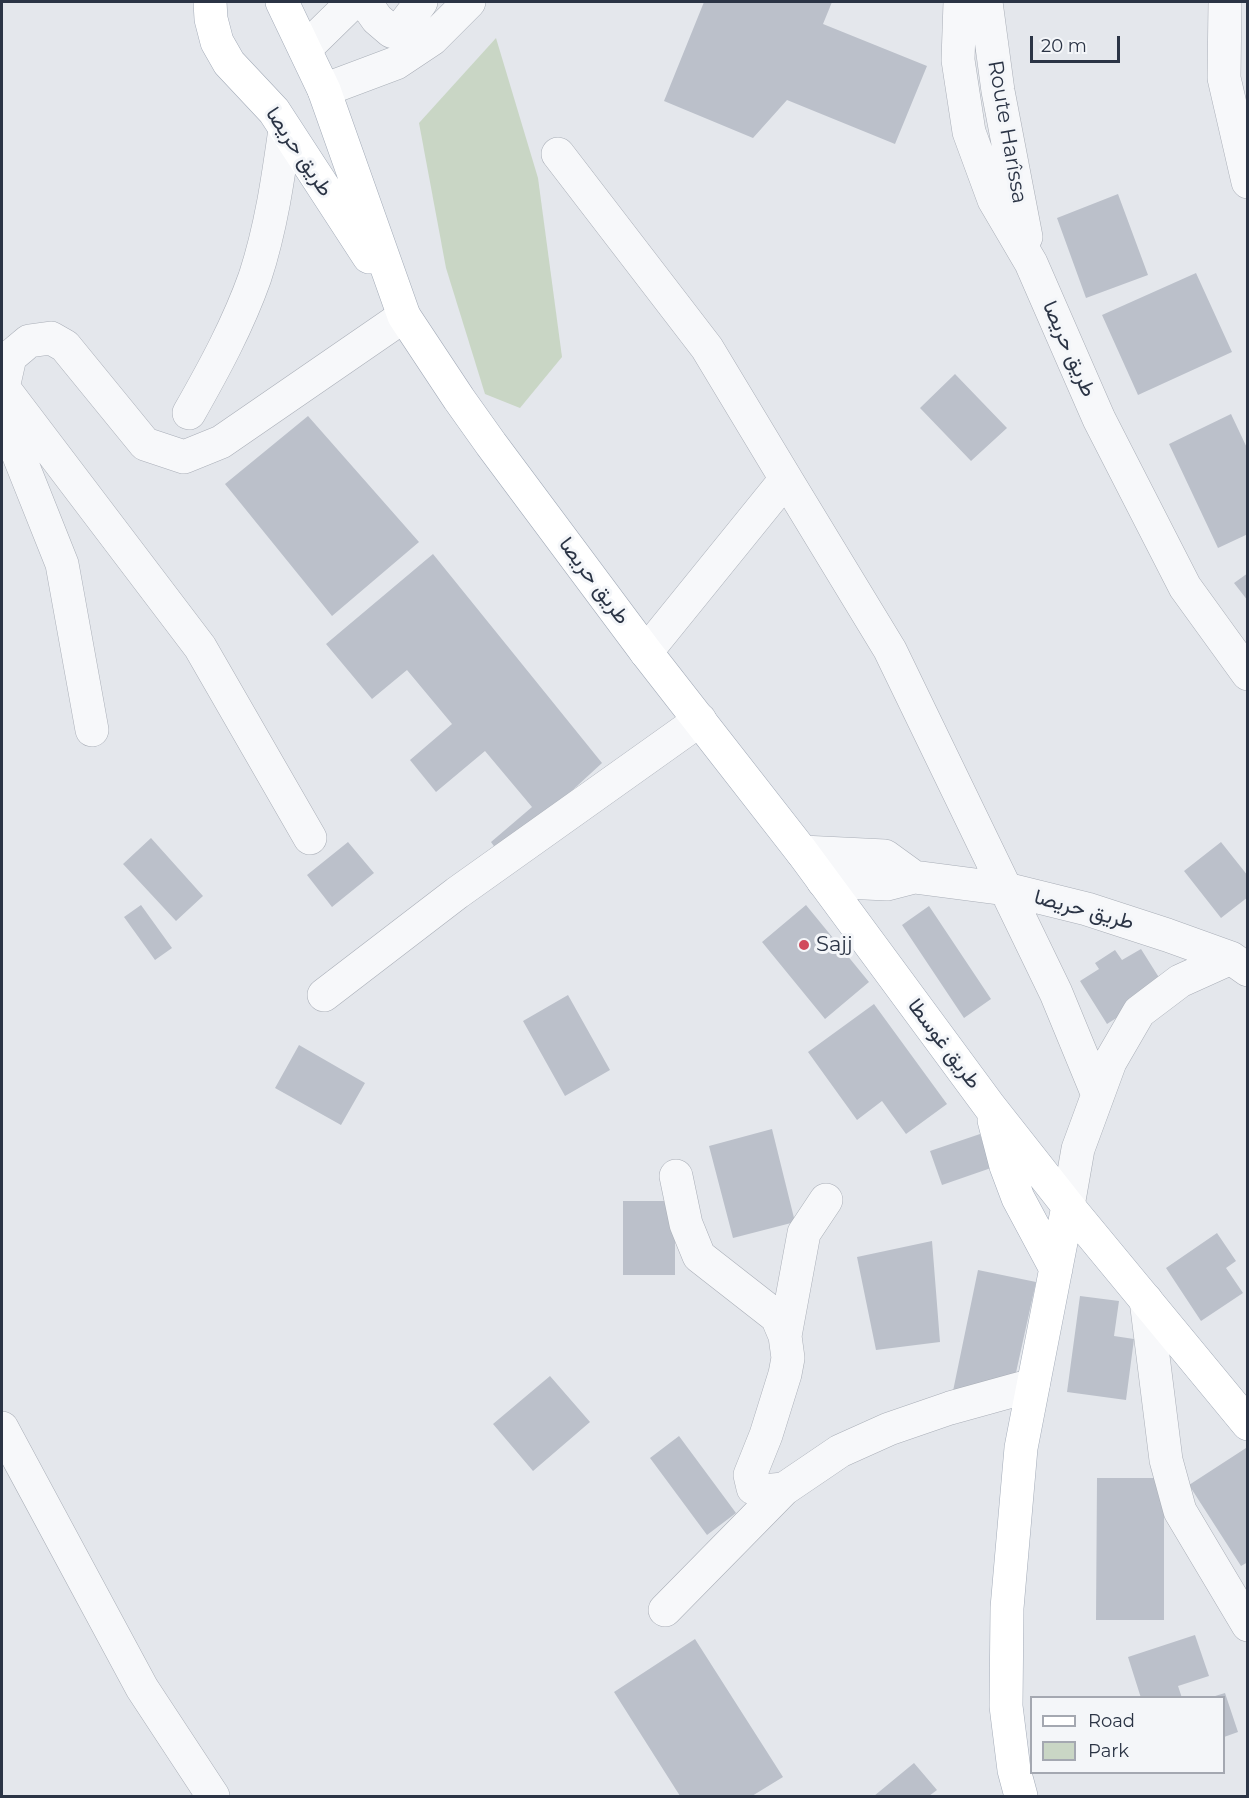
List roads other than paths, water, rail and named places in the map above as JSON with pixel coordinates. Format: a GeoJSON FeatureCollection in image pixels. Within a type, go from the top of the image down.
{"type":"FeatureCollection","features":[{"type":"Feature","properties":{"kind":"main road","name":"طريق حريصا"},"geometry":{"type":"LineString","coordinates":[[210,2],[211,19],[218,42],[229,63],[260,95],[285,129],[491,444],[646,652],[823,881]]}},
{"type":"Feature","properties":{"kind":"main road","name":"طريق حريصا"},"geometry":{"type":"LineString","coordinates":[[282,2],[324,90],[401,309]]}},
{"type":"Feature","properties":{"kind":"main road","name":"طريق غوسطا"},"geometry":{"type":"LineString","coordinates":[[823,881],[990,1107],[1068,1206],[1248,1424]]}},
{"type":"Feature","properties":{"kind":"main road"},"geometry":{"type":"LineString","coordinates":[[990,1107],[1006,1166],[1018,1198],[1056,1269]]}},
{"type":"Feature","properties":{"kind":"main road"},"geometry":{"type":"LineString","coordinates":[[1021,1797],[1014,1770],[1006,1706],[1007,1608],[1021,1448],[1068,1206]]}},
{"type":"Feature","properties":{"kind":"street"},"geometry":{"type":"LineString","coordinates":[[305,49],[353,2]]}},
{"type":"Feature","properties":{"kind":"street"},"geometry":{"type":"LineString","coordinates":[[366,2],[377,19],[391,31],[403,26],[422,2]]}},
{"type":"Feature","properties":{"kind":"street"},"geometry":{"type":"LineString","coordinates":[[324,90],[396,63],[432,39],[469,2]]}},
{"type":"Feature","properties":{"kind":"street","name":"طريق حريصا"},"geometry":{"type":"LineString","coordinates":[[960,2],[958,60],[969,132],[994,200],[1031,263],[1099,419],[1185,586],[1248,674]]}},
{"type":"Feature","properties":{"kind":"street","name":"Route Harîssa"},"geometry":{"type":"LineString","coordinates":[[986,2],[998,91],[1031,263]]}},
{"type":"Feature","properties":{"kind":"street"},"geometry":{"type":"LineString","coordinates":[[1225,2],[1224,78],[1248,182]]}},
{"type":"Feature","properties":{"kind":"street"},"geometry":{"type":"LineString","coordinates":[[189,413],[226,347],[255,277],[275,204],[285,129]]}},
{"type":"Feature","properties":{"kind":"street"},"geometry":{"type":"LineString","coordinates":[[558,154],[707,348],[890,650],[1056,993],[1098,1095]]}},
{"type":"Feature","properties":{"kind":"street"},"geometry":{"type":"LineString","coordinates":[[92,730],[62,564],[13,441],[3,388],[10,357],[29,341],[51,338],[65,346],[145,444],[184,457],[221,442],[401,309]]}},
{"type":"Feature","properties":{"kind":"street"},"geometry":{"type":"LineString","coordinates":[[3,388],[200,647],[310,838]]}},
{"type":"Feature","properties":{"kind":"street"},"geometry":{"type":"LineString","coordinates":[[646,652],[786,479]]}},
{"type":"Feature","properties":{"kind":"street"},"geometry":{"type":"LineString","coordinates":[[324,995],[457,893],[700,720]]}},
{"type":"Feature","properties":{"kind":"street","name":"طريق حريصا"},"geometry":{"type":"LineString","coordinates":[[802,852],[885,856],[914,877]]}},
{"type":"Feature","properties":{"kind":"street","name":"طريق حريصا"},"geometry":{"type":"LineString","coordinates":[[823,881],[887,884],[914,877],[1005,890],[1087,909],[1167,934],[1239,964]]}},
{"type":"Feature","properties":{"kind":"street"},"geometry":{"type":"LineString","coordinates":[[1068,1206],[1078,1149],[1110,1062],[1139,1012],[1180,981],[1239,964]]}},
{"type":"Feature","properties":{"kind":"street"},"geometry":{"type":"LineString","coordinates":[[676,1176],[686,1224],[699,1256],[777,1317],[785,1336],[788,1358],[785,1374],[766,1435],[750,1475],[753,1488],[762,1491],[784,1489]]}},
{"type":"Feature","properties":{"kind":"street"},"geometry":{"type":"LineString","coordinates":[[785,1336],[804,1233],[826,1200]]}},
{"type":"Feature","properties":{"kind":"street"},"geometry":{"type":"LineString","coordinates":[[1146,1300],[1166,1460],[1180,1511],[1248,1625]]}},
{"type":"Feature","properties":{"kind":"street"},"geometry":{"type":"LineString","coordinates":[[665,1610],[784,1489],[840,1451],[889,1429],[950,1408],[1033,1385]]}},
{"type":"Feature","properties":{"kind":"street"},"geometry":{"type":"LineString","coordinates":[[2,1428],[142,1688],[213,1797]]}},
{"type":"Feature","properties":{"kind":"place","name":"Sajj"},"geometry":{"type":"Point","coordinates":[804,945]}}]}
